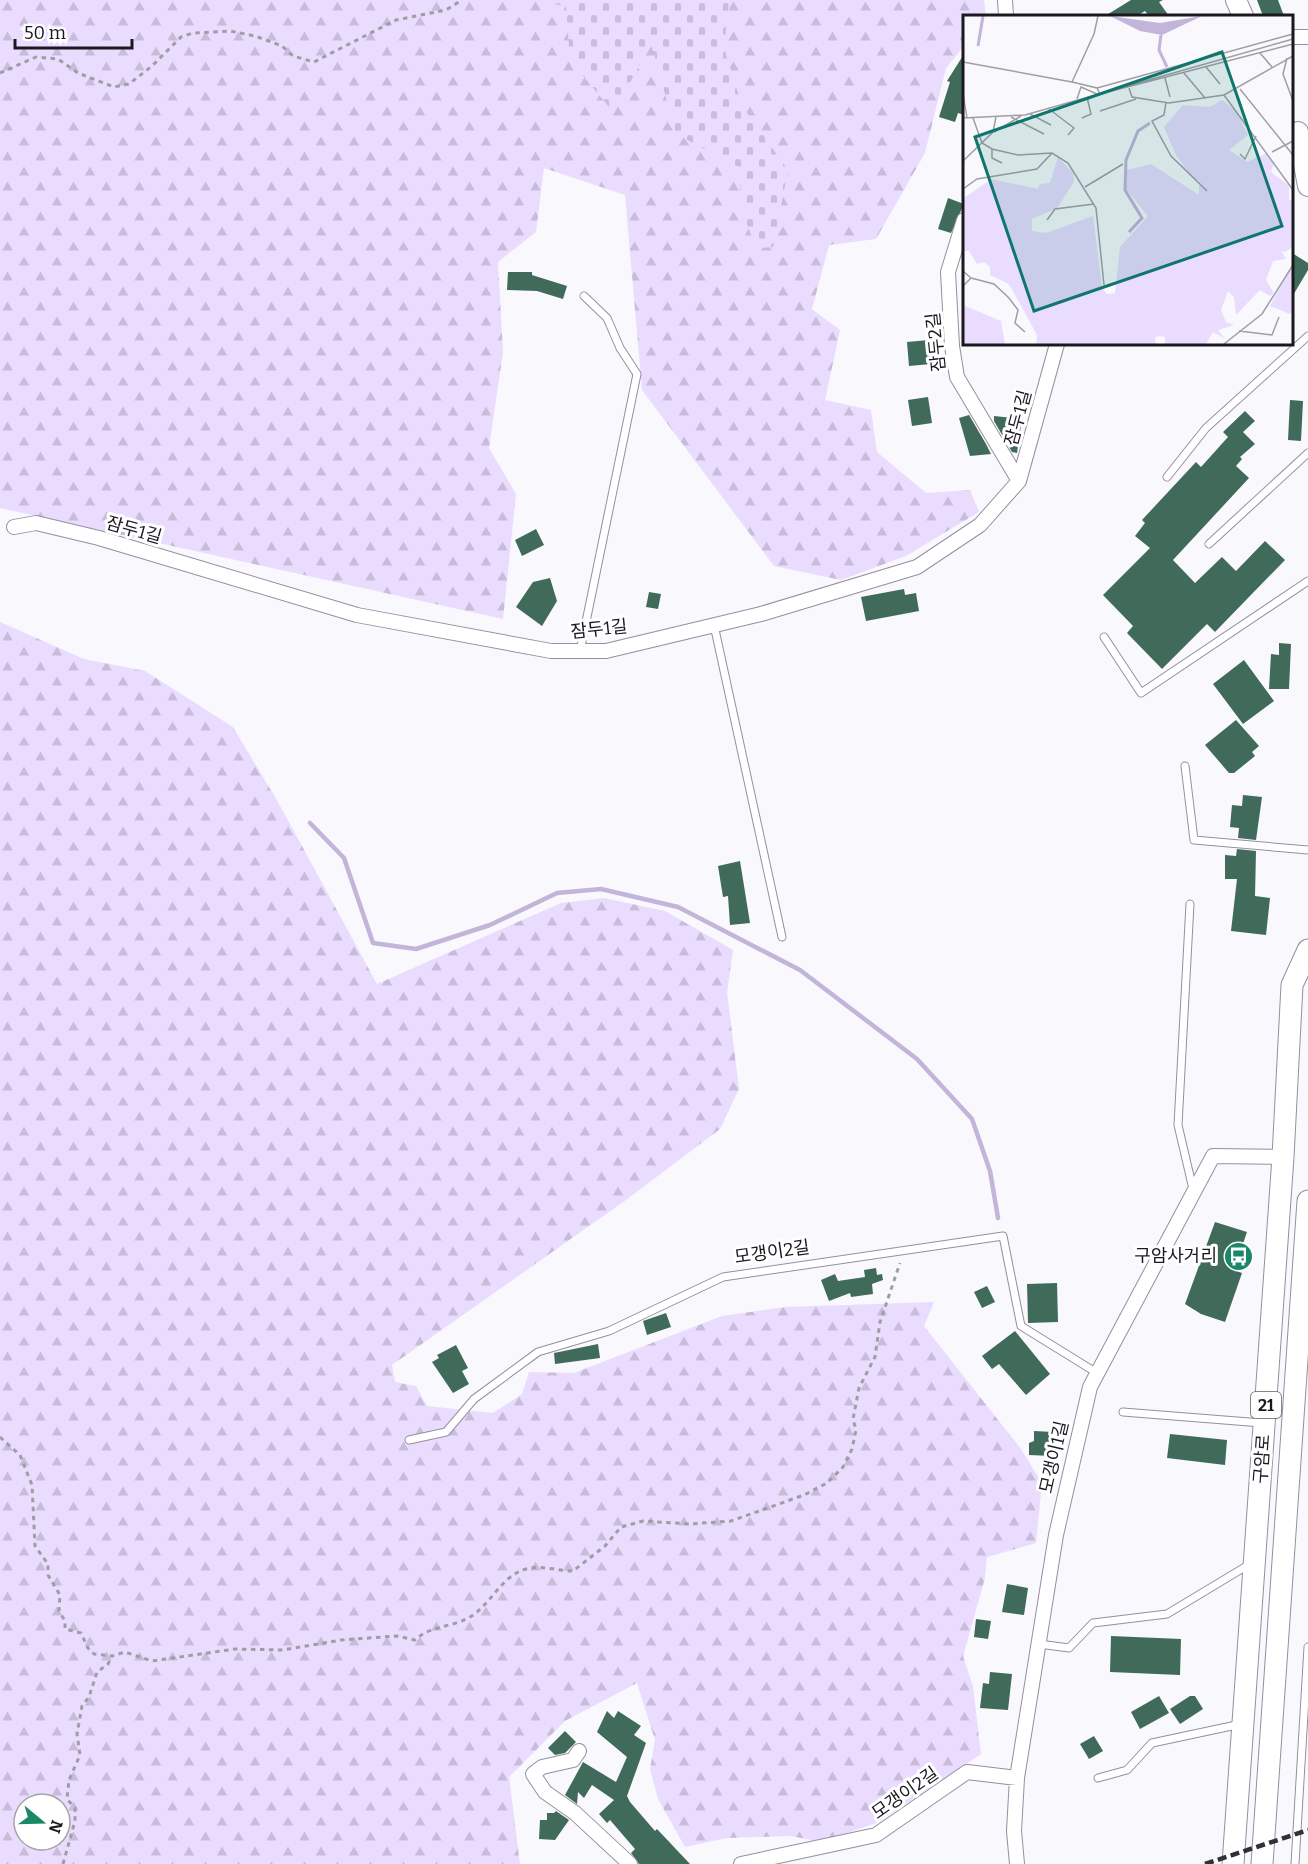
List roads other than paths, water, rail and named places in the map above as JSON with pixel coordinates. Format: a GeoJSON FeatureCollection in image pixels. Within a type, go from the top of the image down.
{"type":"FeatureCollection","features":[{"type":"Feature","properties":{"kind":"main road","name":"구암로"},"geometry":{"type":"LineString","coordinates":[[1233,1864],[1283,1157],[1292,985],[1308,950]]}},
{"type":"Feature","properties":{"kind":"main road","name":"구암로"},"geometry":{"type":"LineString","coordinates":[[1262,1864],[1308,1201]]}},
{"type":"Feature","properties":{"kind":"street"},"geometry":{"type":"LineString","coordinates":[[1005,0],[1006,15]]}},
{"type":"Feature","properties":{"kind":"street"},"geometry":{"type":"LineString","coordinates":[[1236,0],[1244,15]]}},
{"type":"Feature","properties":{"kind":"street"},"geometry":{"type":"LineString","coordinates":[[1301,132],[1308,186]]}},
{"type":"Feature","properties":{"kind":"street","name":"잠두2길"},"geometry":{"type":"LineString","coordinates":[[963,223],[948,272],[952,346],[957,377],[1019,481]]}},
{"type":"Feature","properties":{"kind":"street","name":"잠두1길"},"geometry":{"type":"LineString","coordinates":[[14,527],[36,523],[99,538],[357,615],[551,651],[606,651],[838,593],[917,567],[980,525],[1019,481],[1057,345]]}},
{"type":"Feature","properties":{"kind":"street","name":"모갱이1길"},"geometry":{"type":"LineString","coordinates":[[1017,1864],[1014,1831],[1017,1778],[1056,1535],[1090,1387],[1213,1156],[1283,1157]]}},
{"type":"Feature","properties":{"kind":"street"},"geometry":{"type":"LineString","coordinates":[[579,1751],[573,1760],[542,1767],[533,1774],[545,1792],[575,1813],[630,1864]]}},
{"type":"Feature","properties":{"kind":"street","name":"모갱이2길"},"geometry":{"type":"LineString","coordinates":[[741,1864],[876,1835],[967,1772],[1017,1778]]}},
{"type":"Feature","properties":{"kind":"lane"},"geometry":{"type":"LineString","coordinates":[[580,651],[637,374],[620,348],[607,318],[584,296]]}},
{"type":"Feature","properties":{"kind":"lane"},"geometry":{"type":"LineString","coordinates":[[1167,477],[1206,428],[1308,336]]}},
{"type":"Feature","properties":{"kind":"lane"},"geometry":{"type":"LineString","coordinates":[[1209,544],[1308,453]]}},
{"type":"Feature","properties":{"kind":"lane"},"geometry":{"type":"LineString","coordinates":[[1104,637],[1141,693],[1308,581]]}},
{"type":"Feature","properties":{"kind":"lane"},"geometry":{"type":"LineString","coordinates":[[714,625],[782,937]]}},
{"type":"Feature","properties":{"kind":"lane"},"geometry":{"type":"LineString","coordinates":[[1185,766],[1194,840],[1308,850]]}},
{"type":"Feature","properties":{"kind":"lane"},"geometry":{"type":"LineString","coordinates":[[1190,904],[1178,1125],[1194,1191]]}},
{"type":"Feature","properties":{"kind":"lane","name":"모갱이2길"},"geometry":{"type":"LineString","coordinates":[[409,1440],[446,1432],[474,1399],[538,1352],[609,1331],[723,1277],[1003,1236],[1021,1326],[1097,1373]]}},
{"type":"Feature","properties":{"kind":"lane"},"geometry":{"type":"LineString","coordinates":[[1123,1412],[1264,1423]]}},
{"type":"Feature","properties":{"kind":"lane"},"geometry":{"type":"LineString","coordinates":[[1039,1644],[1069,1648],[1093,1623],[1167,1614],[1254,1562]]}},
{"type":"Feature","properties":{"kind":"lane"},"geometry":{"type":"LineString","coordinates":[[1295,1864],[1308,1647]]}},
{"type":"Feature","properties":{"kind":"lane"},"geometry":{"type":"LineString","coordinates":[[1098,1778],[1127,1770],[1152,1743],[1243,1723]]}},
{"type":"Feature","properties":{"kind":"waterway"},"geometry":{"type":"LineString","coordinates":[[310,823],[344,858],[373,943],[416,949],[490,925],[557,893],[601,889],[678,907],[800,970],[917,1059],[972,1119],[990,1171],[998,1218]]}},
{"type":"Feature","properties":{"kind":"railway"},"geometry":{"type":"LineString","coordinates":[[1205,1864],[1308,1830]]}},
{"type":"Feature","properties":{"kind":"place","name":"구암사거리"},"geometry":{"type":"Point","coordinates":[1238,1256]}}]}
